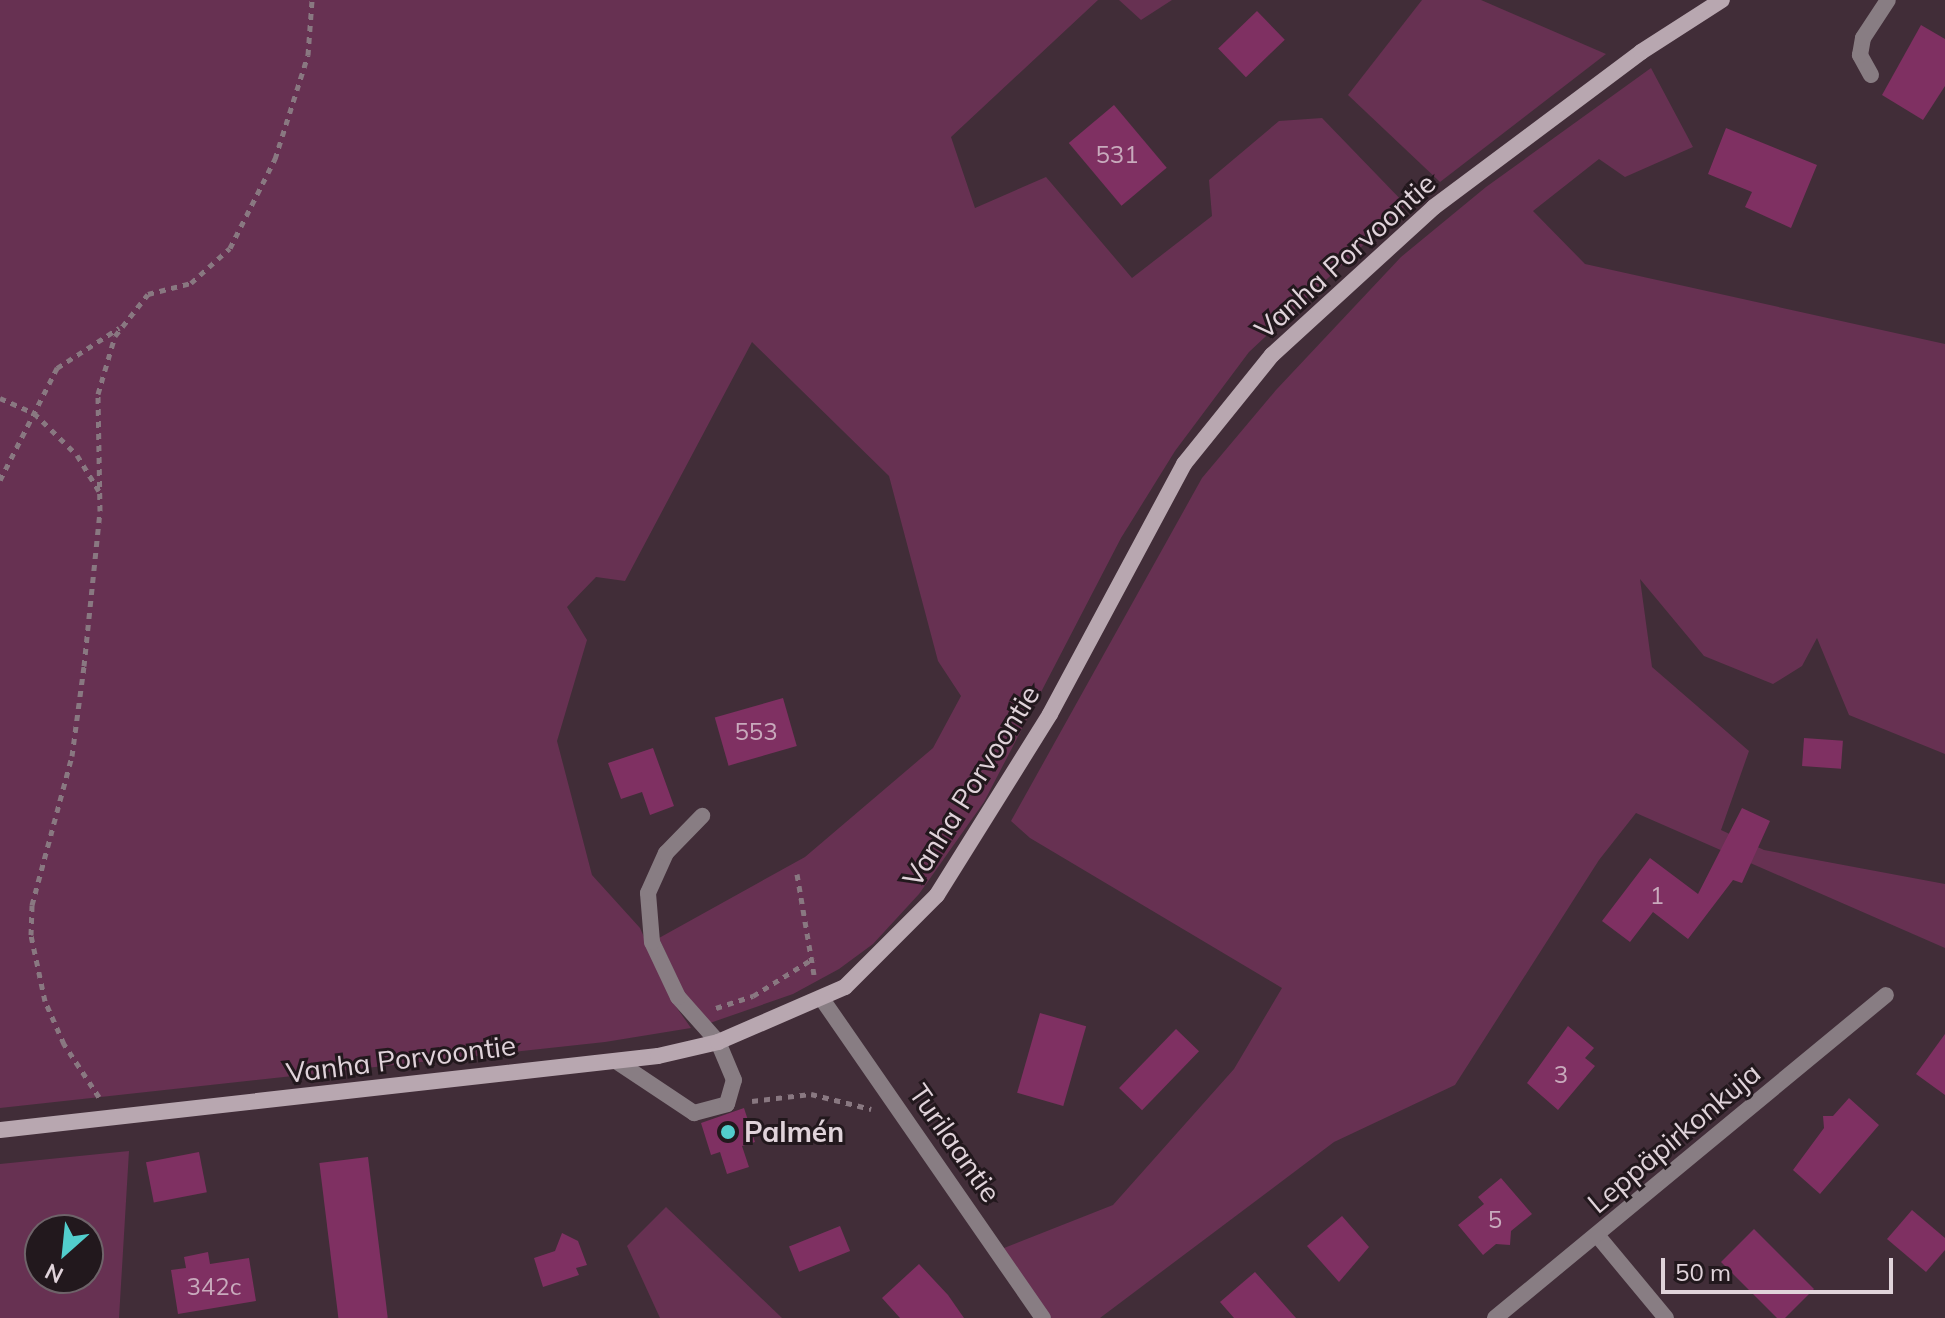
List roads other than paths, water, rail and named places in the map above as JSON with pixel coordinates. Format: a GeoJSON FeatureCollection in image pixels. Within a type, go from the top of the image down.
{"type":"FeatureCollection","features":[{"type":"Feature","properties":{"kind":"street","name":"Vanha Porvoontie"},"geometry":{"type":"LineString","coordinates":[[0,1130],[616,1061],[718,1042],[845,987],[888,949],[937,895],[1050,714],[1184,464],[1272,355],[1434,207],[1641,52],[1722,0]]}},
{"type":"Feature","properties":{"kind":"street"},"geometry":{"type":"LineString","coordinates":[[1871,75],[1860,55],[1863,38],[1888,0]]}},
{"type":"Feature","properties":{"kind":"street"},"geometry":{"type":"LineString","coordinates":[[616,1061],[694,1113],[727,1104],[734,1080],[718,1042],[678,997],[652,942],[648,893],[666,853],[702,816]]}},
{"type":"Feature","properties":{"kind":"street","name":"Leppäpirkonkuja"},"geometry":{"type":"LineString","coordinates":[[1495,1318],[1886,995]]}},
{"type":"Feature","properties":{"kind":"street","name":"Turilaantie"},"geometry":{"type":"LineString","coordinates":[[822,999],[1043,1318]]}},
{"type":"Feature","properties":{"kind":"street"},"geometry":{"type":"LineString","coordinates":[[1597,1235],[1666,1318]]}},
{"type":"Feature","properties":{"kind":"place","name":"Palmén"},"geometry":{"type":"Point","coordinates":[728,1132]}}]}
